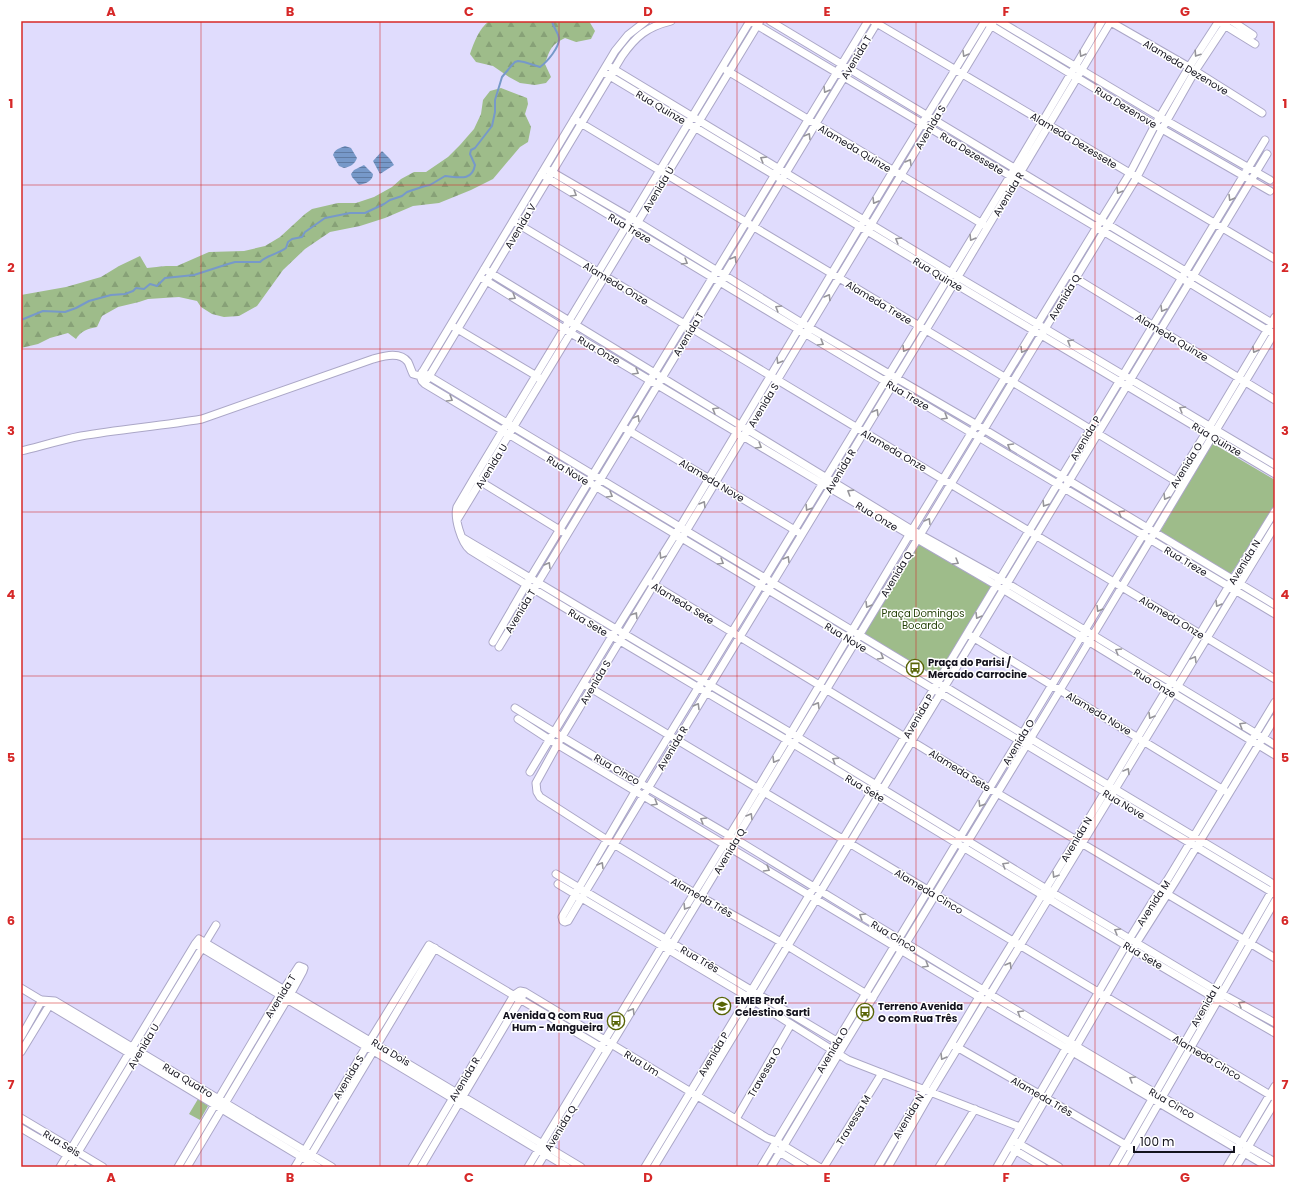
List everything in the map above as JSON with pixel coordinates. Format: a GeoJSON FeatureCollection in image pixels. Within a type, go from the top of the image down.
{"type":"FeatureCollection","features":[{"type":"Feature","properties":{"kind":"street","name":"Avenida V"},"geometry":{"type":"LineString","coordinates":[[421,374],[607,65],[624,40],[633,30],[646,21]]}},
{"type":"Feature","properties":{"kind":"street","name":"Avenida V"},"geometry":{"type":"LineString","coordinates":[[425,384],[626,51],[639,37],[655,25],[671,21]]}},
{"type":"Feature","properties":{"kind":"street","name":"Rua Dezessete"},"geometry":{"type":"LineString","coordinates":[[750,21],[758,23],[844,77],[1097,227],[1267,331],[1275,334]]}},
{"type":"Feature","properties":{"kind":"street","name":"Avenida U"},"geometry":{"type":"LineString","coordinates":[[457,520],[571,333],[572,323],[598,272],[750,21]]}},
{"type":"Feature","properties":{"kind":"street","name":"Rua Dezessete"},"geometry":{"type":"LineString","coordinates":[[770,21],[1186,272],[1274,321]]}},
{"type":"Feature","properties":{"kind":"street","name":"Avenida T"},"geometry":{"type":"LineString","coordinates":[[499,647],[503,633],[528,582],[868,21]]}},
{"type":"Feature","properties":{"kind":"street","name":"Rua Dezenove"},"geometry":{"type":"LineString","coordinates":[[999,21],[1160,117],[1270,180]]}},
{"type":"Feature","properties":{"kind":"street","name":"Avenida R"},"geometry":{"type":"LineString","coordinates":[[565,919],[582,890],[606,840],[640,783],[951,272],[981,224],[1013,178],[1046,124],[1074,76],[1102,21]]}},
{"type":"Feature","properties":{"kind":"street","name":"Avenida R"},"geometry":{"type":"LineString","coordinates":[[1078,68],[1110,21]]}},
{"type":"Feature","properties":{"kind":"street","name":"Alameda Dezenove"},"geometry":{"type":"LineString","coordinates":[[1110,21],[1189,67],[1262,114]]}},
{"type":"Feature","properties":{"kind":"street"},"geometry":{"type":"LineString","coordinates":[[1218,21],[1226,23],[1254,44]]}},
{"type":"Feature","properties":{"kind":"street","name":"Avenida Q"},"geometry":{"type":"LineString","coordinates":[[1040,329],[1068,274],[1130,173],[1155,125],[1218,21]]}},
{"type":"Feature","properties":{"kind":"street"},"geometry":{"type":"LineString","coordinates":[[1232,21],[1253,35]]}},
{"type":"Feature","properties":{"kind":"street","name":"Avenida T"},"geometry":{"type":"LineString","coordinates":[[493,642],[503,633],[535,586],[850,69],[876,22]]}},
{"type":"Feature","properties":{"kind":"street","name":"Alameda Dezessete"},"geometry":{"type":"LineString","coordinates":[[876,22],[1275,259]]}},
{"type":"Feature","properties":{"kind":"street","name":"Rua Dezenove"},"geometry":{"type":"LineString","coordinates":[[988,22],[1155,125],[1270,191]]}},
{"type":"Feature","properties":{"kind":"street","name":"Avenida S"},"geometry":{"type":"LineString","coordinates":[[536,790],[536,783],[557,745],[840,279],[929,127],[931,118],[988,22]]}},
{"type":"Feature","properties":{"kind":"street","name":"Avenida U"},"geometry":{"type":"LineString","coordinates":[[461,535],[457,520],[457,507],[564,329],[572,323],[605,277],[758,23]]}},
{"type":"Feature","properties":{"kind":"street","name":"Avenida Q"},"geometry":{"type":"LineString","coordinates":[[604,1046],[612,1044],[669,941],[761,790],[789,737],[860,635],[979,437],[1009,380],[1040,329],[1075,279],[1104,232],[1137,177],[1195,71],[1226,23]]}},
{"type":"Feature","properties":{"kind":"street","name":"Rua Quinze"},"geometry":{"type":"LineString","coordinates":[[607,65],[958,276],[1123,383],[1275,474]]}},
{"type":"Feature","properties":{"kind":"street","name":"Alameda Quinze"},"geometry":{"type":"LineString","coordinates":[[722,68],[988,228]]}},
{"type":"Feature","properties":{"kind":"street","name":"Rua Quinze"},"geometry":{"type":"LineString","coordinates":[[603,72],[947,279],[1124,374],[1275,465]]}},
{"type":"Feature","properties":{"kind":"street","name":"Avenida S"},"geometry":{"type":"LineString","coordinates":[[530,772],[680,527],[922,123],[931,118]]}},
{"type":"Feature","properties":{"kind":"street","name":"Alameda Treze"},"geometry":{"type":"LineString","coordinates":[[574,119],[1183,485]]}},
{"type":"Feature","properties":{"kind":"street","name":"Avenida P"},"geometry":{"type":"LineString","coordinates":[[941,684],[974,637],[1065,488],[1097,434],[1123,383],[1124,374],[1265,140]]}},
{"type":"Feature","properties":{"kind":"street","name":"Avenida P"},"geometry":{"type":"LineString","coordinates":[[654,1167],[850,844],[941,684],[968,633],[1090,429],[1123,383],[1131,378],[1266,154]]}},
{"type":"Feature","properties":{"kind":"street","name":"Rua Treze"},"geometry":{"type":"LineString","coordinates":[[543,171],[626,226],[798,330],[808,331],[889,374],[1069,481],[1145,532],[1151,540],[1275,614]]}},
{"type":"Feature","properties":{"kind":"street","name":"Rua Treze"},"geometry":{"type":"LineString","coordinates":[[550,176],[638,222],[802,323],[808,331],[892,386],[1065,488],[1145,532],[1155,533],[1275,605]]}},
{"type":"Feature","properties":{"kind":"street","name":"Avenida R"},"geometry":{"type":"LineString","coordinates":[[582,890],[614,845],[988,228],[1013,178]]}},
{"type":"Feature","properties":{"kind":"street","name":"Alameda Onze"},"geometry":{"type":"LineString","coordinates":[[513,221],[1275,679]]}},
{"type":"Feature","properties":{"kind":"street","name":"Rua Onze"},"geometry":{"type":"LineString","coordinates":[[484,269],[654,374],[660,381],[744,437],[830,488],[998,582],[1084,634],[1170,692],[1275,756]]}},
{"type":"Feature","properties":{"kind":"street","name":"Alameda Quinze"},"geometry":{"type":"LineString","coordinates":[[1068,274],[1275,400]]}},
{"type":"Feature","properties":{"kind":"street","name":"Rua Onze"},"geometry":{"type":"LineString","coordinates":[[480,277],[564,329],[651,380],[660,381],[740,425],[834,482],[911,533]]}},
{"type":"Feature","properties":{"kind":"street","name":"Avenida O"},"geometry":{"type":"LineString","coordinates":[[1214,428],[1239,378],[1274,321]]}},
{"type":"Feature","properties":{"kind":"street"},"geometry":{"type":"LineString","coordinates":[[451,324],[543,380]]}},
{"type":"Feature","properties":{"kind":"street","name":"Avenida O"},"geometry":{"type":"LineString","coordinates":[[841,1043],[866,994],[1114,582],[1176,481],[1246,382],[1275,334]]}},
{"type":"Feature","properties":{"kind":"street"},"geometry":{"type":"LineString","coordinates":[[21,451],[79,436],[129,428],[177,424],[202,419],[385,356],[399,356],[404,358],[413,374],[421,374]]}},
{"type":"Feature","properties":{"kind":"street","name":"Rua Nove"},"geometry":{"type":"LineString","coordinates":[[1021,738],[941,684],[853,630],[429,376],[421,374],[421,380],[425,384],[937,691],[1021,738],[1029,742],[1110,791],[1190,844],[1274,889]]}},
{"type":"Feature","properties":{"kind":"street","name":"Avenida Q"},"geometry":{"type":"LineString","coordinates":[[761,790],[796,741],[848,638],[976,425],[1009,380]]}},
{"type":"Feature","properties":{"kind":"street","name":"Alameda Nove"},"geometry":{"type":"LineString","coordinates":[[623,427],[802,534]]}},
{"type":"Feature","properties":{"kind":"street","name":"Avenida O"},"geometry":{"type":"LineString","coordinates":[[761,1167],[774,1144],[841,1043],[873,998],[902,951],[965,845],[1029,742],[1090,638],[1151,540],[1183,485],[1209,435]]}},
{"type":"Feature","properties":{"kind":"street"},"geometry":{"type":"LineString","coordinates":[[474,478],[567,534]]}},
{"type":"Feature","properties":{"kind":"street","name":"Avenida N"},"geometry":{"type":"LineString","coordinates":[[1175,685],[1200,634],[1275,511]]}},
{"type":"Feature","properties":{"kind":"street","name":"Avenida N"},"geometry":{"type":"LineString","coordinates":[[888,1167],[931,1092],[1083,844],[1138,738],[1207,638],[1240,584],[1272,538],[1275,526]]}},
{"type":"Feature","properties":{"kind":"street"},"geometry":{"type":"LineString","coordinates":[[1262,532],[1272,538]]}},
{"type":"Feature","properties":{"kind":"street","name":"Rua Sete"},"geometry":{"type":"LineString","coordinates":[[461,535],[528,582],[796,741],[958,841],[1135,945],[1213,992],[1275,1032]]}},
{"type":"Feature","properties":{"kind":"street","name":"Alameda Sete"},"geometry":{"type":"LineString","coordinates":[[646,581],[909,738],[990,789],[1275,958]]}},
{"type":"Feature","properties":{"kind":"street","name":"Alameda Nove"},"geometry":{"type":"LineString","coordinates":[[968,633],[1229,794]]}},
{"type":"Feature","properties":{"kind":"street","name":"Rua Onze"},"geometry":{"type":"LineString","coordinates":[[1090,638],[1175,685],[1275,745]]}},
{"type":"Feature","properties":{"kind":"street","name":"Alameda Cinco"},"geometry":{"type":"LineString","coordinates":[[583,684],[1272,1097]]}},
{"type":"Feature","properties":{"kind":"street","name":"Avenida N"},"geometry":{"type":"LineString","coordinates":[[878,1167],[981,994],[1076,840],[1145,742],[1170,692]]}},
{"type":"Feature","properties":{"kind":"street","name":"Avenida M"},"geometry":{"type":"LineString","coordinates":[[997,1167],[1128,941],[1190,844],[1275,702]]}},
{"type":"Feature","properties":{"kind":"street","name":"Rua Cinco"},"geometry":{"type":"LineString","coordinates":[[515,708],[814,887],[906,944],[981,994]]}},
{"type":"Feature","properties":{"kind":"street","name":"Avenida M"},"geometry":{"type":"LineString","coordinates":[[1006,1167],[1135,945],[1197,848],[1275,718]]}},
{"type":"Feature","properties":{"kind":"street","name":"Rua Cinco"},"geometry":{"type":"LineString","coordinates":[[518,719],[557,745],[809,894],[902,951],[988,998],[1074,1050],[1240,1146],[1268,1167]]}},
{"type":"Feature","properties":{"kind":"street","name":"Avenida P"},"geometry":{"type":"LineString","coordinates":[[645,1167],[873,789],[909,738]]}},
{"type":"Feature","properties":{"kind":"street","name":"Alameda Três"},"geometry":{"type":"LineString","coordinates":[[536,790],[540,797],[614,845],[873,998]]}},
{"type":"Feature","properties":{"kind":"street","name":"Rua Nove"},"geometry":{"type":"LineString","coordinates":[[1110,791],[1201,841],[1274,889]]}},
{"type":"Feature","properties":{"kind":"street","name":"Rua Três"},"geometry":{"type":"LineString","coordinates":[[556,874],[841,1043]]}},
{"type":"Feature","properties":{"kind":"street","name":"Rua Três"},"geometry":{"type":"LineString","coordinates":[[558,884],[748,997],[835,1052],[857,1063],[1020,1127]]}},
{"type":"Feature","properties":{"kind":"street","name":"Avenida L"},"geometry":{"type":"LineString","coordinates":[[1113,1167],[1274,889]]}},
{"type":"Feature","properties":{"kind":"street","name":"Avenida L"},"geometry":{"type":"LineString","coordinates":[[1122,1167],[1275,902]]}},
{"type":"Feature","properties":{"kind":"street"},"geometry":{"type":"LineString","coordinates":[[795,917],[802,922]]}},
{"type":"Feature","properties":{"kind":"street","name":"Avenida U"},"geometry":{"type":"LineString","coordinates":[[60,1167],[131,1050],[200,943],[216,925]]}},
{"type":"Feature","properties":{"kind":"street","name":"Avenida U"},"geometry":{"type":"LineString","coordinates":[[69,1167],[138,1054],[200,943]]}},
{"type":"Feature","properties":{"kind":"street","name":"Rua Dois"},"geometry":{"type":"LineString","coordinates":[[200,943],[540,1146],[567,1167]]}},
{"type":"Feature","properties":{"kind":"street","name":"Avenida S"},"geometry":{"type":"LineString","coordinates":[[295,1167],[368,1043],[427,947],[430,945],[435,948],[308,1161]]}},
{"type":"Feature","properties":{"kind":"street"},"geometry":{"type":"LineString","coordinates":[[435,948],[516,993],[521,999],[604,1046]]}},
{"type":"Feature","properties":{"kind":"street","name":"Avenida Q"},"geometry":{"type":"LineString","coordinates":[[537,1167],[604,1046],[665,948]]}},
{"type":"Feature","properties":{"kind":"street","name":"Avenida T"},"geometry":{"type":"LineString","coordinates":[[178,1167],[282,992],[299,966],[304,968],[290,996],[187,1167]]}},
{"type":"Feature","properties":{"kind":"street","name":"Rua Quatro"},"geometry":{"type":"LineString","coordinates":[[21,988],[42,1000],[51,1002],[138,1054],[303,1154],[308,1161],[318,1167]]}},
{"type":"Feature","properties":{"kind":"street"},"geometry":{"type":"LineString","coordinates":[[516,993],[520,991],[525,992],[604,1046]]}},
{"type":"Feature","properties":{"kind":"street","name":"Avenida R"},"geometry":{"type":"LineString","coordinates":[[412,1167],[525,992]]}},
{"type":"Feature","properties":{"kind":"street","name":"Avenida R"},"geometry":{"type":"LineString","coordinates":[[421,1167],[516,993]]}},
{"type":"Feature","properties":{"kind":"street","name":"Rua Sete"},"geometry":{"type":"LineString","coordinates":[[1220,997],[1275,1023]]}},
{"type":"Feature","properties":{"kind":"street"},"geometry":{"type":"LineString","coordinates":[[21,1037],[42,1000]]}},
{"type":"Feature","properties":{"kind":"street"},"geometry":{"type":"LineString","coordinates":[[21,1052],[51,1002]]}},
{"type":"Feature","properties":{"kind":"street","name":"Travessa O"},"geometry":{"type":"LineString","coordinates":[[736,1119],[791,1024]]}},
{"type":"Feature","properties":{"kind":"street","name":"Rua Um"},"geometry":{"type":"LineString","coordinates":[[612,1044],[767,1138],[774,1144],[780,1153],[804,1167]]}},
{"type":"Feature","properties":{"kind":"street","name":"Alameda Três"},"geometry":{"type":"LineString","coordinates":[[951,1044],[1133,1149]]}},
{"type":"Feature","properties":{"kind":"street","name":"Avenida O"},"geometry":{"type":"LineString","coordinates":[[771,1167],[835,1052]]}},
{"type":"Feature","properties":{"kind":"street","name":"Travessa M"},"geometry":{"type":"LineString","coordinates":[[824,1167],[882,1073]]}},
{"type":"Feature","properties":{"kind":"street","name":"Avenida Q"},"geometry":{"type":"LineString","coordinates":[[528,1167],[540,1146],[582,1085]]}},
{"type":"Feature","properties":{"kind":"street"},"geometry":{"type":"LineString","coordinates":[[1227,1167],[1272,1097],[1275,1086]]}},
{"type":"Feature","properties":{"kind":"street"},"geometry":{"type":"LineString","coordinates":[[1236,1167],[1275,1102]]}},
{"type":"Feature","properties":{"kind":"street"},"geometry":{"type":"LineString","coordinates":[[939,1167],[975,1109]]}},
{"type":"Feature","properties":{"kind":"street"},"geometry":{"type":"LineString","coordinates":[[326,1114],[333,1119]]}},
{"type":"Feature","properties":{"kind":"street","name":"Rua Seis"},"geometry":{"type":"LineString","coordinates":[[21,1118],[102,1167]]}},
{"type":"Feature","properties":{"kind":"street","name":"Rua Seis"},"geometry":{"type":"LineString","coordinates":[[21,1128],[87,1167]]}},
{"type":"Feature","properties":{"kind":"street"},"geometry":{"type":"LineString","coordinates":[[1013,1140],[1059,1167]]}},
{"type":"Feature","properties":{"kind":"street"},"geometry":{"type":"LineString","coordinates":[[659,1144],[666,1148]]}},
{"type":"Feature","properties":{"kind":"street","name":"Rua Um"},"geometry":{"type":"LineString","coordinates":[[774,1144],[784,1146],[819,1167]]}},
{"type":"Feature","properties":{"kind":"street"},"geometry":{"type":"LineString","coordinates":[[1009,1147],[1043,1167]]}},
{"type":"Feature","properties":{"kind":"street","name":"Rua Cinco"},"geometry":{"type":"LineString","coordinates":[[1246,1150],[1275,1162]]}},
{"type":"Feature","properties":{"kind":"street","name":"Rua Dois"},"geometry":{"type":"LineString","coordinates":[[547,1151],[582,1167]]}},
{"type":"Feature","properties":{"kind":"street","name":"Rua Quatro"},"geometry":{"type":"LineString","coordinates":[[308,1161],[332,1167]]}},
{"type":"Feature","properties":{"kind":"green space"},"geometry":{"type":"Polygon","coordinates":[[[489,21],[589,21],[595,31],[591,39],[576,42],[565,38],[554,45],[545,64],[551,77],[546,83],[535,85],[520,83],[493,66],[476,62],[470,54],[475,40],[485,24],[489,21]]]}},
{"type":"Feature","properties":{"kind":"green space"},"geometry":{"type":"Polygon","coordinates":[[[501,88],[527,98],[528,104],[525,114],[531,127],[528,142],[520,147],[493,179],[439,203],[413,206],[385,218],[360,226],[330,232],[305,249],[283,270],[257,306],[239,316],[224,317],[212,314],[201,307],[197,301],[179,297],[148,299],[118,307],[102,316],[97,327],[85,331],[76,339],[68,333],[50,338],[38,344],[21,348],[21,295],[66,287],[101,277],[140,256],[147,268],[177,266],[209,252],[244,251],[265,246],[280,237],[312,209],[338,203],[356,203],[374,197],[414,172],[426,172],[448,157],[460,145],[474,129],[481,114],[483,100],[490,91],[501,88]]]}},
{"type":"Feature","properties":{"kind":"green space"},"geometry":{"type":"Polygon","coordinates":[[[1212,443],[1275,480],[1275,505],[1260,531],[1230,575],[1160,532],[1212,443]]]}},
{"type":"Feature","properties":{"kind":"green space","name":"Praça Domingos Bocardo"},"geometry":{"type":"Polygon","coordinates":[[[917,542],[995,586],[938,681],[861,634],[917,542]]]}},
{"type":"Feature","properties":{"kind":"green space"},"geometry":{"type":"Polygon","coordinates":[[[198,1099],[208,1106],[200,1120],[189,1114],[198,1099]]]}},
{"type":"Feature","properties":{"kind":"water"},"geometry":{"type":"Polygon","coordinates":[[[345,146],[351,148],[357,158],[352,165],[344,168],[339,166],[333,155],[336,150],[345,146]]]}},
{"type":"Feature","properties":{"kind":"water"},"geometry":{"type":"Polygon","coordinates":[[[382,151],[394,165],[380,174],[373,161],[382,151]]]}},
{"type":"Feature","properties":{"kind":"water"},"geometry":{"type":"Polygon","coordinates":[[[364,165],[373,174],[373,176],[368,182],[359,185],[351,174],[354,170],[364,165]]]}},
{"type":"Feature","properties":{"kind":"waterway"},"geometry":{"type":"LineString","coordinates":[[21,320],[43,311],[65,312],[89,301],[111,295],[125,294],[136,288],[144,289],[150,284],[157,286],[165,278],[194,275],[235,262],[260,262],[286,248],[288,242],[292,239],[302,237],[305,232],[325,218],[350,213],[365,213],[390,200],[402,196],[407,192],[430,185],[445,176],[468,176],[471,174],[475,165],[470,154],[471,150],[475,148],[492,126],[495,112],[495,100],[502,77],[515,62],[524,62],[540,67],[546,62],[559,42],[559,38],[552,21]]}},
{"type":"Feature","properties":{"kind":"place","name":"Praça do Parisi / Mercado Carrocine"},"geometry":{"type":"Point","coordinates":[915,668]}},
{"type":"Feature","properties":{"kind":"place","name":"EMEB Prof. Celestino Sarti"},"geometry":{"type":"Point","coordinates":[722,1006]}},
{"type":"Feature","properties":{"kind":"place","name":"Terreno Avenida O com Rua Três"},"geometry":{"type":"Point","coordinates":[865,1012]}},
{"type":"Feature","properties":{"kind":"place","name":"Avenida Q com Rua Hum - Mangueira"},"geometry":{"type":"Point","coordinates":[616,1021]}}]}
